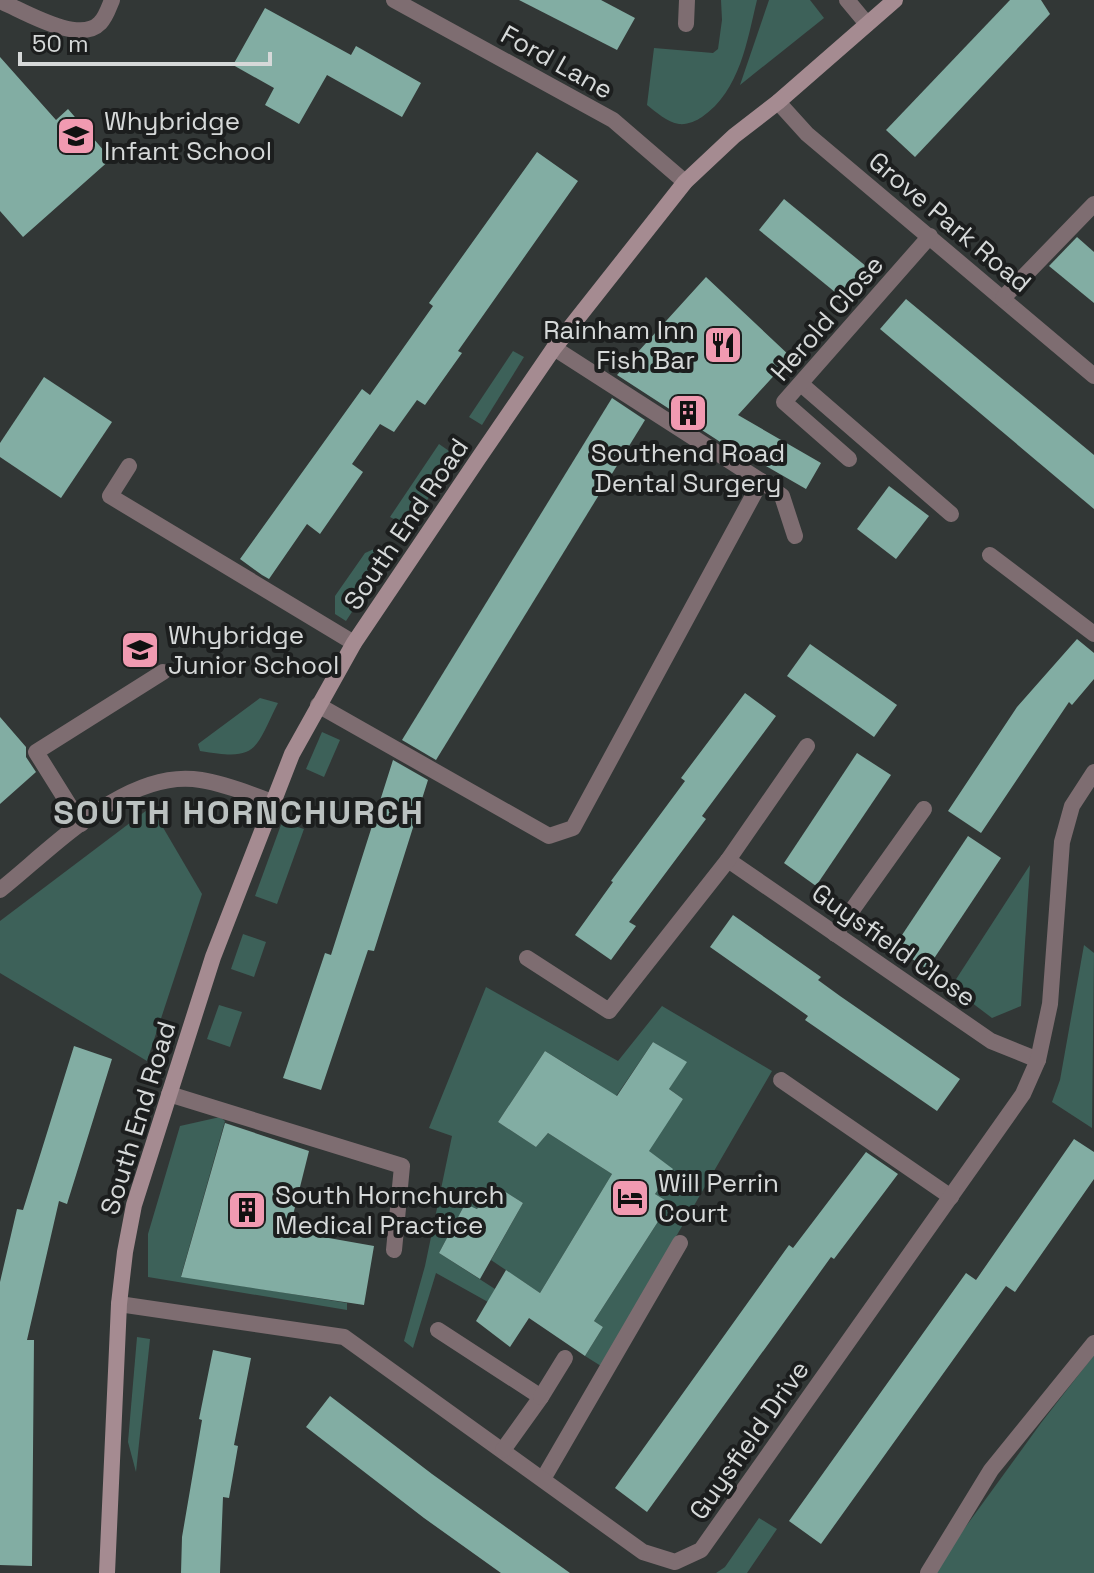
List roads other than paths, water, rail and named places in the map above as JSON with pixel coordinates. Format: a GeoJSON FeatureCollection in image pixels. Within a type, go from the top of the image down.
{"type":"FeatureCollection","features":[{"type":"Feature","properties":{"kind":"street"},"geometry":{"type":"LineString","coordinates":[[0,1],[73,32],[88,31],[102,22],[112,0]]}},
{"type":"Feature","properties":{"kind":"street","name":"Ford Lane"},"geometry":{"type":"LineString","coordinates":[[394,0],[613,120],[685,182]]}},
{"type":"Feature","properties":{"kind":"street"},"geometry":{"type":"LineString","coordinates":[[686,24],[687,0]]}},
{"type":"Feature","properties":{"kind":"street"},"geometry":{"type":"LineString","coordinates":[[847,0],[867,24]]}},
{"type":"Feature","properties":{"kind":"street","name":"South End Road"},"geometry":{"type":"LineString","coordinates":[[107,1573],[119,1304],[134,1205],[213,957],[292,754],[354,643],[554,348],[685,182],[734,136],[778,102],[895,0]]}},
{"type":"Feature","properties":{"kind":"street","name":"Grove Park Road"},"geometry":{"type":"LineString","coordinates":[[778,102],[807,134],[1094,376]]}},
{"type":"Feature","properties":{"kind":"street"},"geometry":{"type":"LineString","coordinates":[[1003,298],[1094,204]]}},
{"type":"Feature","properties":{"kind":"street","name":"Herold Close"},"geometry":{"type":"LineString","coordinates":[[849,459],[784,402],[930,236]]}},
{"type":"Feature","properties":{"kind":"street"},"geometry":{"type":"LineString","coordinates":[[554,348],[782,496],[795,536]]}},
{"type":"Feature","properties":{"kind":"street"},"geometry":{"type":"LineString","coordinates":[[801,384],[951,514]]}},
{"type":"Feature","properties":{"kind":"street"},"geometry":{"type":"LineString","coordinates":[[129,466],[110,496],[354,643]]}},
{"type":"Feature","properties":{"kind":"street"},"geometry":{"type":"LineString","coordinates":[[318,705],[549,836],[573,828],[761,481]]}},
{"type":"Feature","properties":{"kind":"street"},"geometry":{"type":"LineString","coordinates":[[990,555],[1094,634]]}},
{"type":"Feature","properties":{"kind":"street"},"geometry":{"type":"LineString","coordinates":[[81,824],[36,752],[163,672]]}},
{"type":"Feature","properties":{"kind":"street"},"geometry":{"type":"LineString","coordinates":[[527,958],[609,1011],[728,860],[807,746]]}},
{"type":"Feature","properties":{"kind":"street","name":"Guysfield Drive"},"geometry":{"type":"LineString","coordinates":[[119,1304],[344,1337],[643,1552],[675,1562],[701,1550],[1023,1094],[1038,1060],[1050,1004],[1062,842],[1072,806],[1094,772]]}},
{"type":"Feature","properties":{"kind":"street"},"geometry":{"type":"LineString","coordinates":[[0,890],[81,824],[125,794],[167,780],[199,779],[272,802]]}},
{"type":"Feature","properties":{"kind":"street"},"geometry":{"type":"LineString","coordinates":[[835,934],[924,809]]}},
{"type":"Feature","properties":{"kind":"street","name":"Guysfield Close"},"geometry":{"type":"LineString","coordinates":[[728,860],[991,1041],[1038,1060]]}},
{"type":"Feature","properties":{"kind":"street"},"geometry":{"type":"LineString","coordinates":[[781,1080],[951,1197]]}},
{"type":"Feature","properties":{"kind":"street"},"geometry":{"type":"LineString","coordinates":[[169,1094],[402,1166],[394,1250]]}},
{"type":"Feature","properties":{"kind":"street"},"geometry":{"type":"LineString","coordinates":[[543,1479],[680,1243]]}},
{"type":"Feature","properties":{"kind":"street"},"geometry":{"type":"LineString","coordinates":[[438,1330],[541,1397]]}},
{"type":"Feature","properties":{"kind":"street"},"geometry":{"type":"LineString","coordinates":[[928,1573],[991,1470],[1094,1343]]}},
{"type":"Feature","properties":{"kind":"street"},"geometry":{"type":"LineString","coordinates":[[503,1450],[565,1358]]}},
{"type":"Feature","properties":{"kind":"place","name":"Whybridge Infant School"},"geometry":{"type":"Point","coordinates":[76,136]}},
{"type":"Feature","properties":{"kind":"place","name":"Rainham Inn Fish Bar"},"geometry":{"type":"Point","coordinates":[723,345]}},
{"type":"Feature","properties":{"kind":"place","name":"Southend Road Dental Surgery"},"geometry":{"type":"Point","coordinates":[688,413]}},
{"type":"Feature","properties":{"kind":"place","name":"Whybridge Junior School"},"geometry":{"type":"Point","coordinates":[140,650]}},
{"type":"Feature","properties":{"kind":"place","name":"Will Perrin Court"},"geometry":{"type":"Point","coordinates":[630,1198]}},
{"type":"Feature","properties":{"kind":"place","name":"South Hornchurch Medical Practice"},"geometry":{"type":"Point","coordinates":[247,1210]}},
{"type":"Feature","properties":{"kind":"district","name":"SOUTH HORNCHURCH"},"geometry":{"type":"Point","coordinates":[239,812]}}]}
